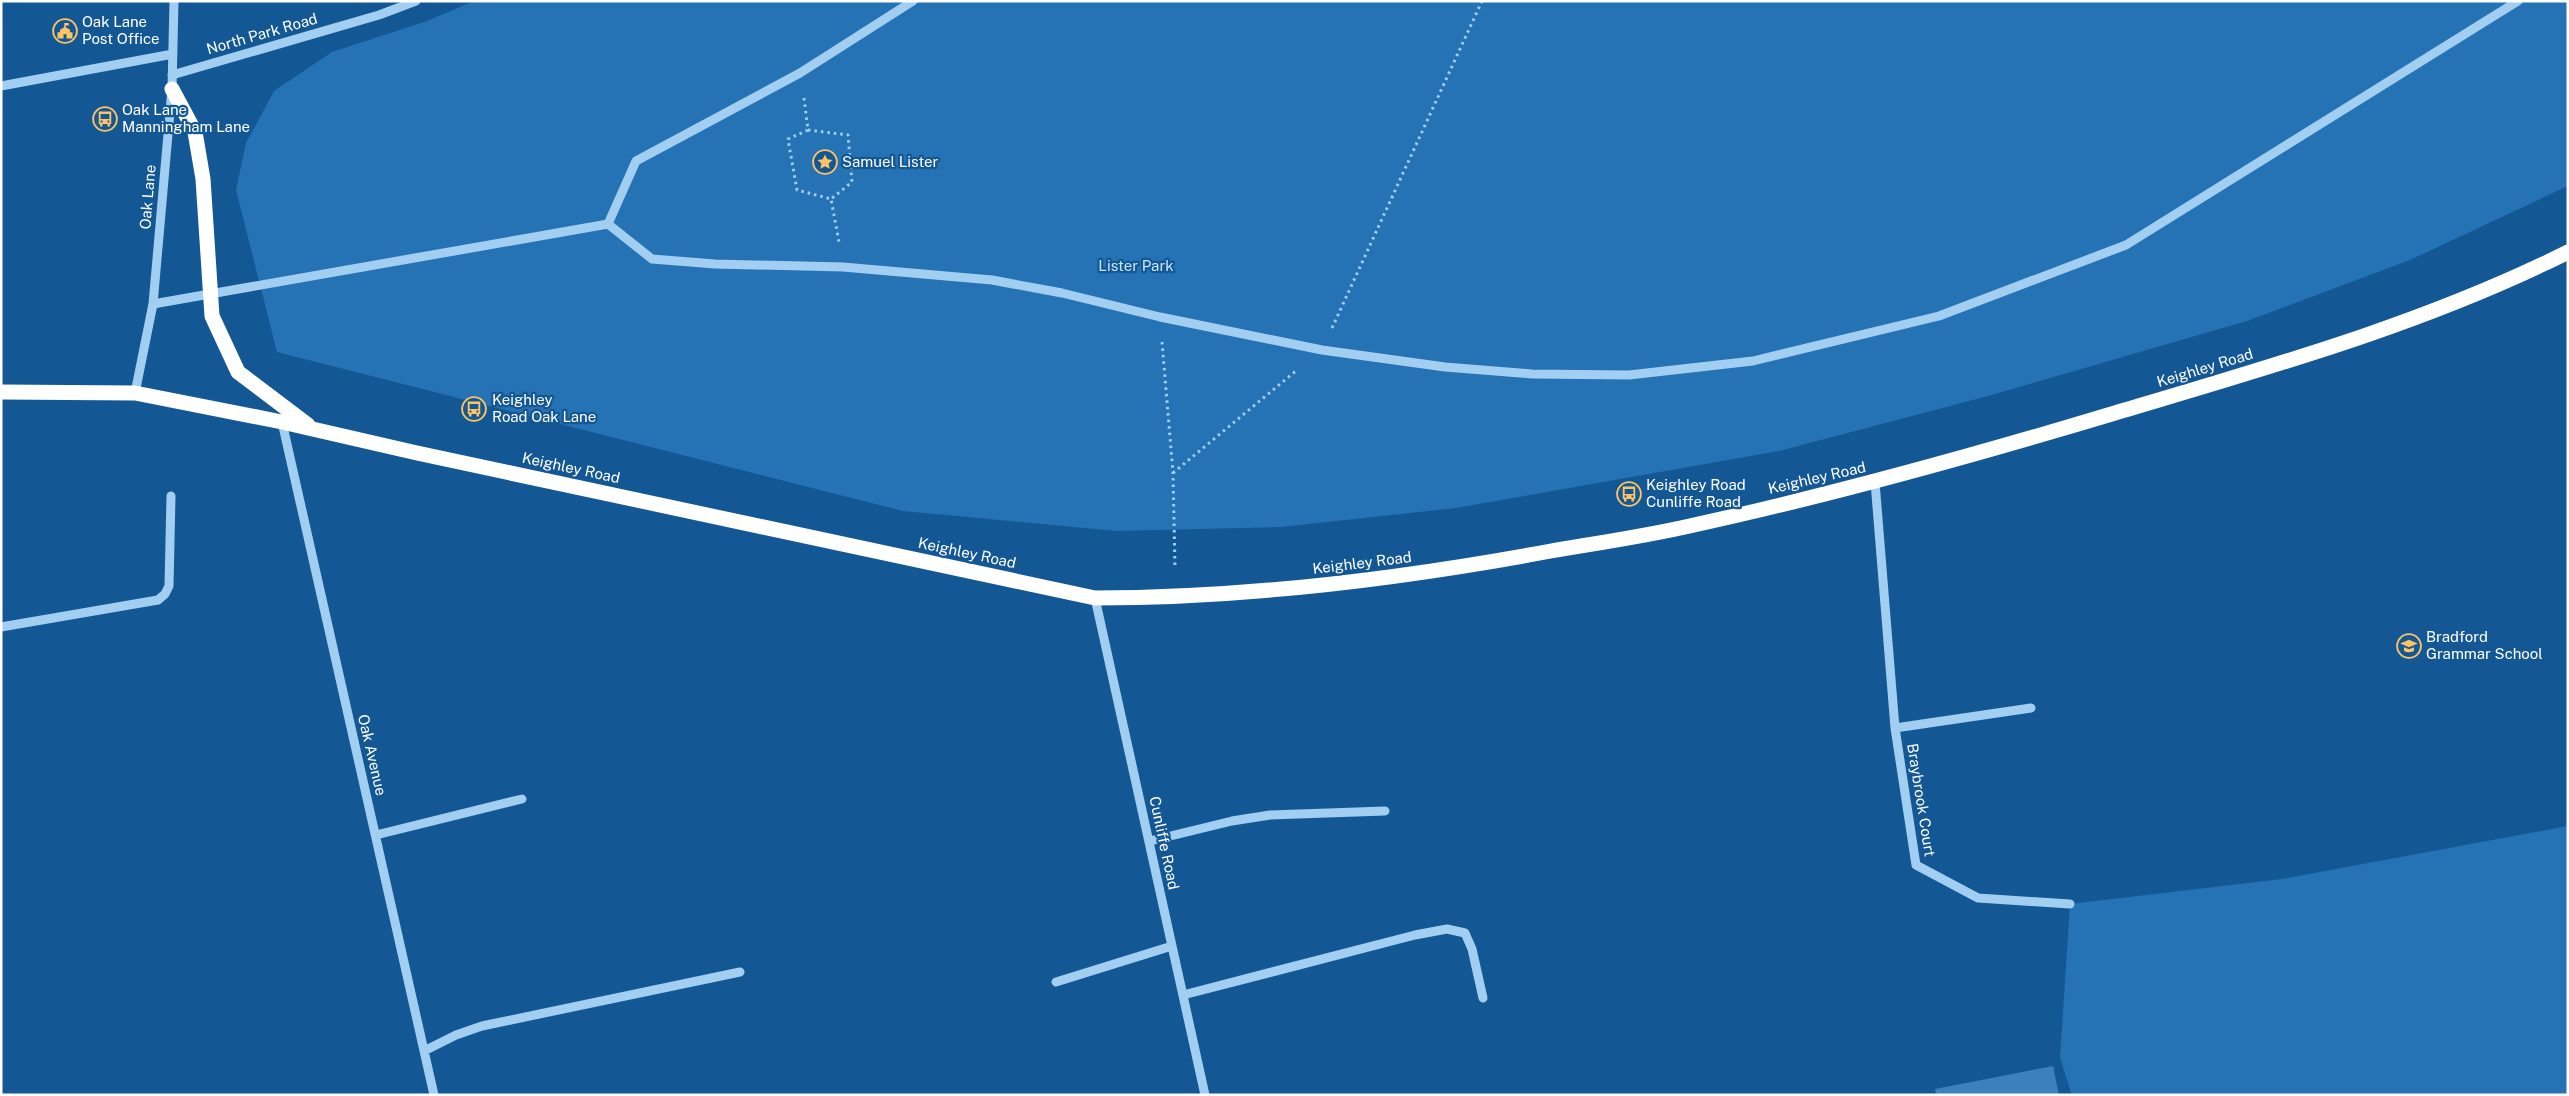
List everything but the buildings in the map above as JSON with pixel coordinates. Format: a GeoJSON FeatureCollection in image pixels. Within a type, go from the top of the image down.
{"type":"FeatureCollection","features":[{"type":"Feature","properties":{"kind":"highway"},"geometry":{"type":"LineString","coordinates":[[172,82],[195,132],[203,179],[212,316],[238,372],[313,429]]}},
{"type":"Feature","properties":{"kind":"highway","name":"Keighley Road"},"geometry":{"type":"LineString","coordinates":[[1,392],[135,393],[282,422],[1095,598],[1176,598],[1285,590],[1453,569],[1691,526],[1875,482],[2274,366],[2368,335],[2441,307],[2568,252]]}},
{"type":"Feature","properties":{"kind":"street","name":"Oak Lane"},"geometry":{"type":"LineString","coordinates":[[135,393],[152,304],[172,82],[174,1]]}},
{"type":"Feature","properties":{"kind":"street","name":"North Park Road"},"geometry":{"type":"LineString","coordinates":[[172,82],[416,1]]}},
{"type":"Feature","properties":{"kind":"street"},"geometry":{"type":"LineString","coordinates":[[608,224],[636,161],[800,73],[913,1]]}},
{"type":"Feature","properties":{"kind":"street"},"geometry":{"type":"LineString","coordinates":[[152,304],[211,296],[608,224],[652,259],[715,264],[843,267],[992,280],[1062,293],[1322,350],[1445,367],[1522,374],[1629,376],[1753,361],[1940,316],[2126,246],[2518,1]]}},
{"type":"Feature","properties":{"kind":"street"},"geometry":{"type":"LineString","coordinates":[[1,86],[172,54]]}},
{"type":"Feature","properties":{"kind":"street","name":"Oak Avenue"},"geometry":{"type":"LineString","coordinates":[[282,422],[434,1095]]}},
{"type":"Feature","properties":{"kind":"street","name":"Braybrook Court"},"geometry":{"type":"LineString","coordinates":[[1875,482],[1896,728],[1916,865],[1978,898],[2070,904]]}},
{"type":"Feature","properties":{"kind":"street"},"geometry":{"type":"LineString","coordinates":[[1,627],[158,600],[165,594],[169,586],[171,496]]}},
{"type":"Feature","properties":{"kind":"street","name":"Cunliffe Road"},"geometry":{"type":"LineString","coordinates":[[1095,598],[1205,1095]]}},
{"type":"Feature","properties":{"kind":"street","name":"Braybrook Court"},"geometry":{"type":"LineString","coordinates":[[1896,728],[2031,708]]}},
{"type":"Feature","properties":{"kind":"street"},"geometry":{"type":"LineString","coordinates":[[376,835],[522,798]]}},
{"type":"Feature","properties":{"kind":"street"},"geometry":{"type":"LineString","coordinates":[[1150,841],[1232,821],[1270,815],[1385,811]]}},
{"type":"Feature","properties":{"kind":"street"},"geometry":{"type":"LineString","coordinates":[[1183,995],[1415,935],[1447,929],[1465,933],[1472,949],[1482,998]]}},
{"type":"Feature","properties":{"kind":"street"},"geometry":{"type":"LineString","coordinates":[[1056,982],[1172,946]]}},
{"type":"Feature","properties":{"kind":"street"},"geometry":{"type":"LineString","coordinates":[[424,1051],[456,1035],[482,1026],[740,972]]}},
{"type":"Feature","properties":{"kind":"path"},"geometry":{"type":"LineString","coordinates":[[1172,473],[1322,350],[1482,1]]}},
{"type":"Feature","properties":{"kind":"path"},"geometry":{"type":"LineString","coordinates":[[800,73],[808,130]]}},
{"type":"Feature","properties":{"kind":"path"},"geometry":{"type":"LineString","coordinates":[[808,130],[848,135],[852,182],[831,199],[797,190],[788,139],[808,130]]}},
{"type":"Feature","properties":{"kind":"path"},"geometry":{"type":"LineString","coordinates":[[831,199],[840,248]]}},
{"type":"Feature","properties":{"kind":"path"},"geometry":{"type":"LineString","coordinates":[[1160,316],[1172,473],[1173,536]]}},
{"type":"Feature","properties":{"kind":"green space","name":"Lister Park"},"geometry":{"type":"Polygon","coordinates":[[[474,1],[2568,1],[2568,186],[2410,260],[2247,321],[1988,396],[1779,451],[1456,508],[1281,527],[1116,531],[903,511],[277,352],[236,190],[246,143],[274,91],[332,52],[427,21],[474,1]]]}},
{"type":"Feature","properties":{"kind":"green space"},"geometry":{"type":"Polygon","coordinates":[[[2568,826],[2568,1095],[2072,1095],[2060,1058],[2070,904],[2282,879],[2568,826]]]}},
{"type":"Feature","properties":{"kind":"place","name":"Oak Lane Post Office"},"geometry":{"type":"Point","coordinates":[65,31]}},
{"type":"Feature","properties":{"kind":"place","name":"Oak Lane Manningham Lane"},"geometry":{"type":"Point","coordinates":[105,119]}},
{"type":"Feature","properties":{"kind":"place","name":"Samuel Lister"},"geometry":{"type":"Point","coordinates":[825,162]}},
{"type":"Feature","properties":{"kind":"place","name":"Keighley Road Oak Lane"},"geometry":{"type":"Point","coordinates":[474,409]}},
{"type":"Feature","properties":{"kind":"place","name":"Keighley Road Cunliffe Road"},"geometry":{"type":"Point","coordinates":[1629,494]}},
{"type":"Feature","properties":{"kind":"place","name":"Bradford Grammar School"},"geometry":{"type":"Point","coordinates":[2409,646]}}]}
